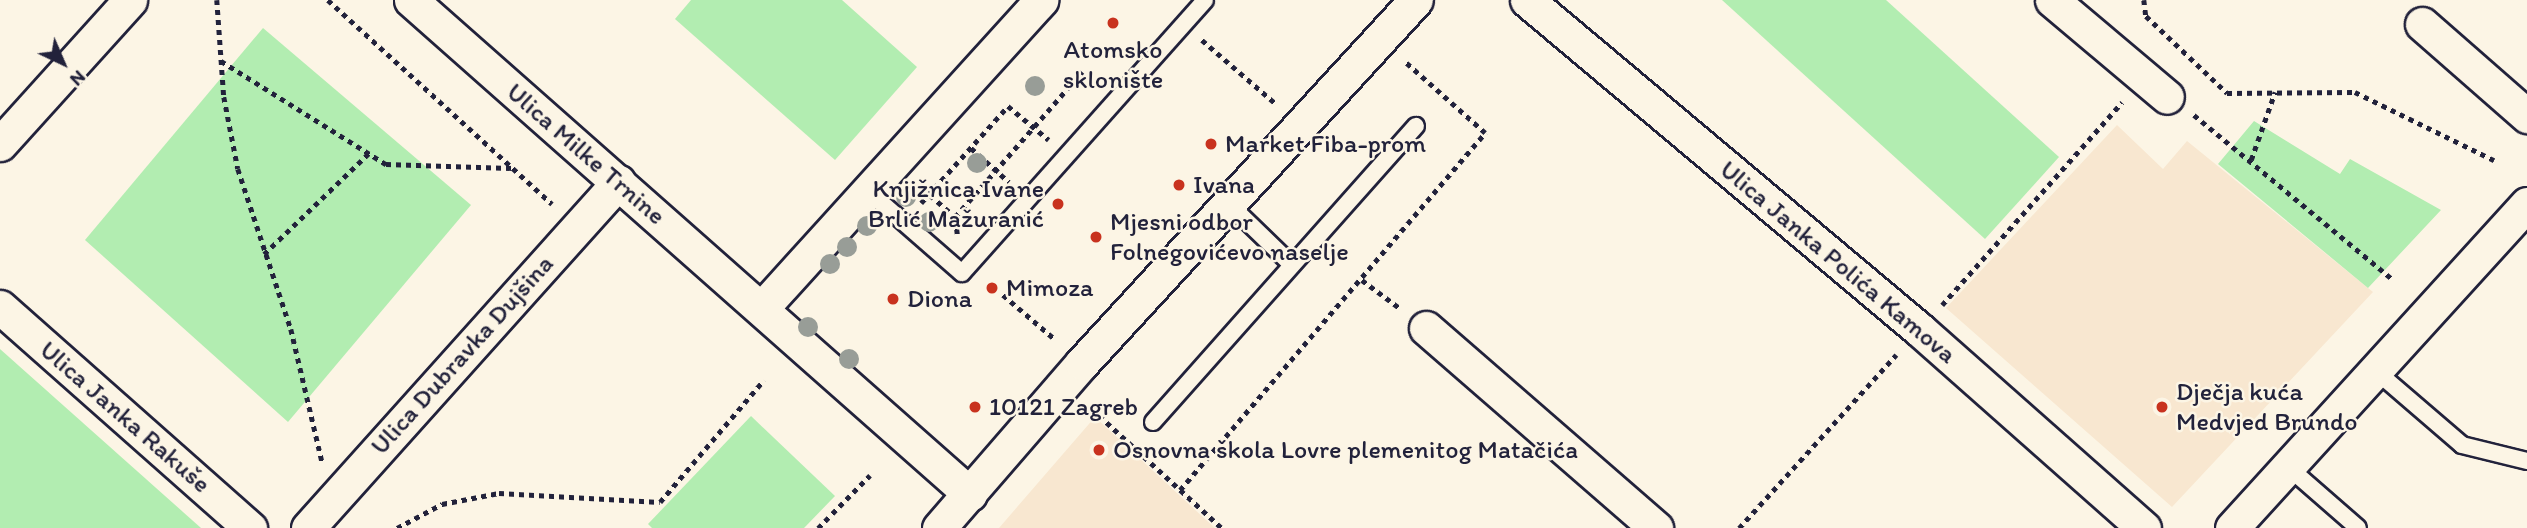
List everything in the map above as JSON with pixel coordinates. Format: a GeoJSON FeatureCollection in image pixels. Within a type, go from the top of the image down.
{"type":"FeatureCollection","features":[{"type":"Feature","properties":{"kind":"street"},"geometry":{"type":"LineString","coordinates":[[0,144],[130,0]]}},
{"type":"Feature","properties":{"kind":"street","name":"Ulica Milke Trnine"},"geometry":{"type":"LineString","coordinates":[[411,0],[970,494]]}},
{"type":"Feature","properties":{"kind":"street"},"geometry":{"type":"LineString","coordinates":[[762,308],[1041,0]]}},
{"type":"Feature","properties":{"kind":"street"},"geometry":{"type":"LineString","coordinates":[[939,528],[1416,0]]}},
{"type":"Feature","properties":{"kind":"street","name":"Ulica Janka Polića Kamova"},"geometry":{"type":"LineString","coordinates":[[1527,0],[1920,330],[2144,528]]}},
{"type":"Feature","properties":{"kind":"street"},"geometry":{"type":"LineString","coordinates":[[2052,0],[2166,97]]}},
{"type":"Feature","properties":{"kind":"street"},"geometry":{"type":"LineString","coordinates":[[2422,24],[2527,116]]}},
{"type":"Feature","properties":{"kind":"street","name":"Ulica Dubravka Dujšina"},"geometry":{"type":"LineString","coordinates":[[310,527],[618,182]]}},
{"type":"Feature","properties":{"kind":"street"},"geometry":{"type":"LineString","coordinates":[[2232,528],[2527,204]]}},
{"type":"Feature","properties":{"kind":"street","name":"Ulica Janka Rakuše"},"geometry":{"type":"LineString","coordinates":[[0,307],[250,528]]}},
{"type":"Feature","properties":{"kind":"street"},"geometry":{"type":"LineString","coordinates":[[1426,328],[1656,528]]}},
{"type":"Feature","properties":{"kind":"lane"},"geometry":{"type":"LineString","coordinates":[[869,192],[962,273],[1205,0]]}},
{"type":"Feature","properties":{"kind":"lane"},"geometry":{"type":"LineString","coordinates":[[1153,422],[1416,126]]}},
{"type":"Feature","properties":{"kind":"lane"},"geometry":{"type":"LineString","coordinates":[[1229,204],[1291,264]]}},
{"type":"Feature","properties":{"kind":"lane"},"geometry":{"type":"LineString","coordinates":[[2376,371],[2462,444],[2527,461]]}},
{"type":"Feature","properties":{"kind":"lane"},"geometry":{"type":"LineString","coordinates":[[2287,466],[2358,528]]}},
{"type":"Feature","properties":{"kind":"path"},"geometry":{"type":"LineString","coordinates":[[217,0],[221,61],[238,169],[291,329],[323,464]]}},
{"type":"Feature","properties":{"kind":"path"},"geometry":{"type":"LineString","coordinates":[[328,0],[563,214]]}},
{"type":"Feature","properties":{"kind":"path"},"geometry":{"type":"LineString","coordinates":[[2144,0],[2146,16],[2227,93],[2355,92],[2494,160]]}},
{"type":"Feature","properties":{"kind":"path"},"geometry":{"type":"LineString","coordinates":[[1182,24],[1278,106]]}},
{"type":"Feature","properties":{"kind":"path"},"geometry":{"type":"LineString","coordinates":[[1180,490],[1485,133],[1404,60]]}},
{"type":"Feature","properties":{"kind":"path"},"geometry":{"type":"LineString","coordinates":[[221,61],[386,164],[512,168]]}},
{"type":"Feature","properties":{"kind":"path"},"geometry":{"type":"LineString","coordinates":[[955,217],[1082,72]]}},
{"type":"Feature","properties":{"kind":"path"},"geometry":{"type":"LineString","coordinates":[[2251,161],[2275,92]]}},
{"type":"Feature","properties":{"kind":"path"},"geometry":{"type":"LineString","coordinates":[[2166,97],[2251,161],[2391,278]]}},
{"type":"Feature","properties":{"kind":"path"},"geometry":{"type":"LineString","coordinates":[[903,221],[930,195],[1008,106],[1066,155]]}},
{"type":"Feature","properties":{"kind":"path"},"geometry":{"type":"LineString","coordinates":[[971,148],[1027,198]]}},
{"type":"Feature","properties":{"kind":"path"},"geometry":{"type":"LineString","coordinates":[[264,254],[369,153]]}},
{"type":"Feature","properties":{"kind":"path"},"geometry":{"type":"LineString","coordinates":[[930,195],[955,217],[960,257],[1058,342]]}},
{"type":"Feature","properties":{"kind":"path"},"geometry":{"type":"LineString","coordinates":[[1362,280],[1426,328]]}},
{"type":"Feature","properties":{"kind":"path"},"geometry":{"type":"LineString","coordinates":[[397,528],[442,503],[499,493],[660,502],[764,380]]}},
{"type":"Feature","properties":{"kind":"path"},"geometry":{"type":"LineString","coordinates":[[1084,419],[1093,409],[1222,528]]}},
{"type":"Feature","properties":{"kind":"path"},"geometry":{"type":"LineString","coordinates":[[818,528],[870,475]]}},
{"type":"Feature","properties":{"kind":"shaded area","name":"Dječja kuća Medvjed Brundo"},"geometry":{"type":"Polygon","coordinates":[[[2117,125],[2163,169],[2187,141],[2373,292],[2172,507],[1946,308],[2117,125]]]}},
{"type":"Feature","properties":{"kind":"shaded area","name":"Osnovna škola Lovre plemenitog Matačića"},"geometry":{"type":"Polygon","coordinates":[[[1095,417],[1205,519],[1215,528],[999,528],[1095,417]]]}},
{"type":"Feature","properties":{"kind":"green space"},"geometry":{"type":"Polygon","coordinates":[[[691,0],[842,0],[917,67],[835,160],[675,19],[691,0]]]}},
{"type":"Feature","properties":{"kind":"green space"},"geometry":{"type":"Polygon","coordinates":[[[1722,0],[1886,0],[2059,157],[1985,239],[1722,0]]]}},
{"type":"Feature","properties":{"kind":"green space"},"geometry":{"type":"Polygon","coordinates":[[[263,28],[471,205],[288,422],[85,240],[263,28]]]}},
{"type":"Feature","properties":{"kind":"green space"},"geometry":{"type":"Polygon","coordinates":[[[2254,121],[2340,174],[2350,159],[2441,210],[2368,288],[2218,164],[2254,121]]]}},
{"type":"Feature","properties":{"kind":"green space"},"geometry":{"type":"Polygon","coordinates":[[[0,349],[201,528],[0,528],[0,349]]]}},
{"type":"Feature","properties":{"kind":"green space"},"geometry":{"type":"Polygon","coordinates":[[[751,416],[835,496],[804,528],[652,528],[648,524],[751,416]]]}},
{"type":"Feature","properties":{"kind":"place","name":"Atomsko sklonište"},"geometry":{"type":"Point","coordinates":[1113,23]}},
{"type":"Feature","properties":{"kind":"place","name":"Market Fiba-prom"},"geometry":{"type":"Point","coordinates":[1211,144]}},
{"type":"Feature","properties":{"kind":"place","name":"Ivana"},"geometry":{"type":"Point","coordinates":[1179,185]}},
{"type":"Feature","properties":{"kind":"place","name":"Knjižnica Ivane Brlić Mažuranić"},"geometry":{"type":"Point","coordinates":[1058,204]}},
{"type":"Feature","properties":{"kind":"place","name":"Mjesni odbor Folnegovićevo naselje"},"geometry":{"type":"Point","coordinates":[1096,237]}},
{"type":"Feature","properties":{"kind":"place","name":"Mimoza"},"geometry":{"type":"Point","coordinates":[992,288]}},
{"type":"Feature","properties":{"kind":"place","name":"Diona"},"geometry":{"type":"Point","coordinates":[893,299]}},
{"type":"Feature","properties":{"kind":"place","name":"10121 Zagreb"},"geometry":{"type":"Point","coordinates":[975,407]}},
{"type":"Feature","properties":{"kind":"place","name":"Dječja kuća Medvjed Brundo"},"geometry":{"type":"Point","coordinates":[2162,407]}},
{"type":"Feature","properties":{"kind":"place","name":"Osnovna škola Lovre plemenitog Matačića"},"geometry":{"type":"Point","coordinates":[1099,450]}}]}
